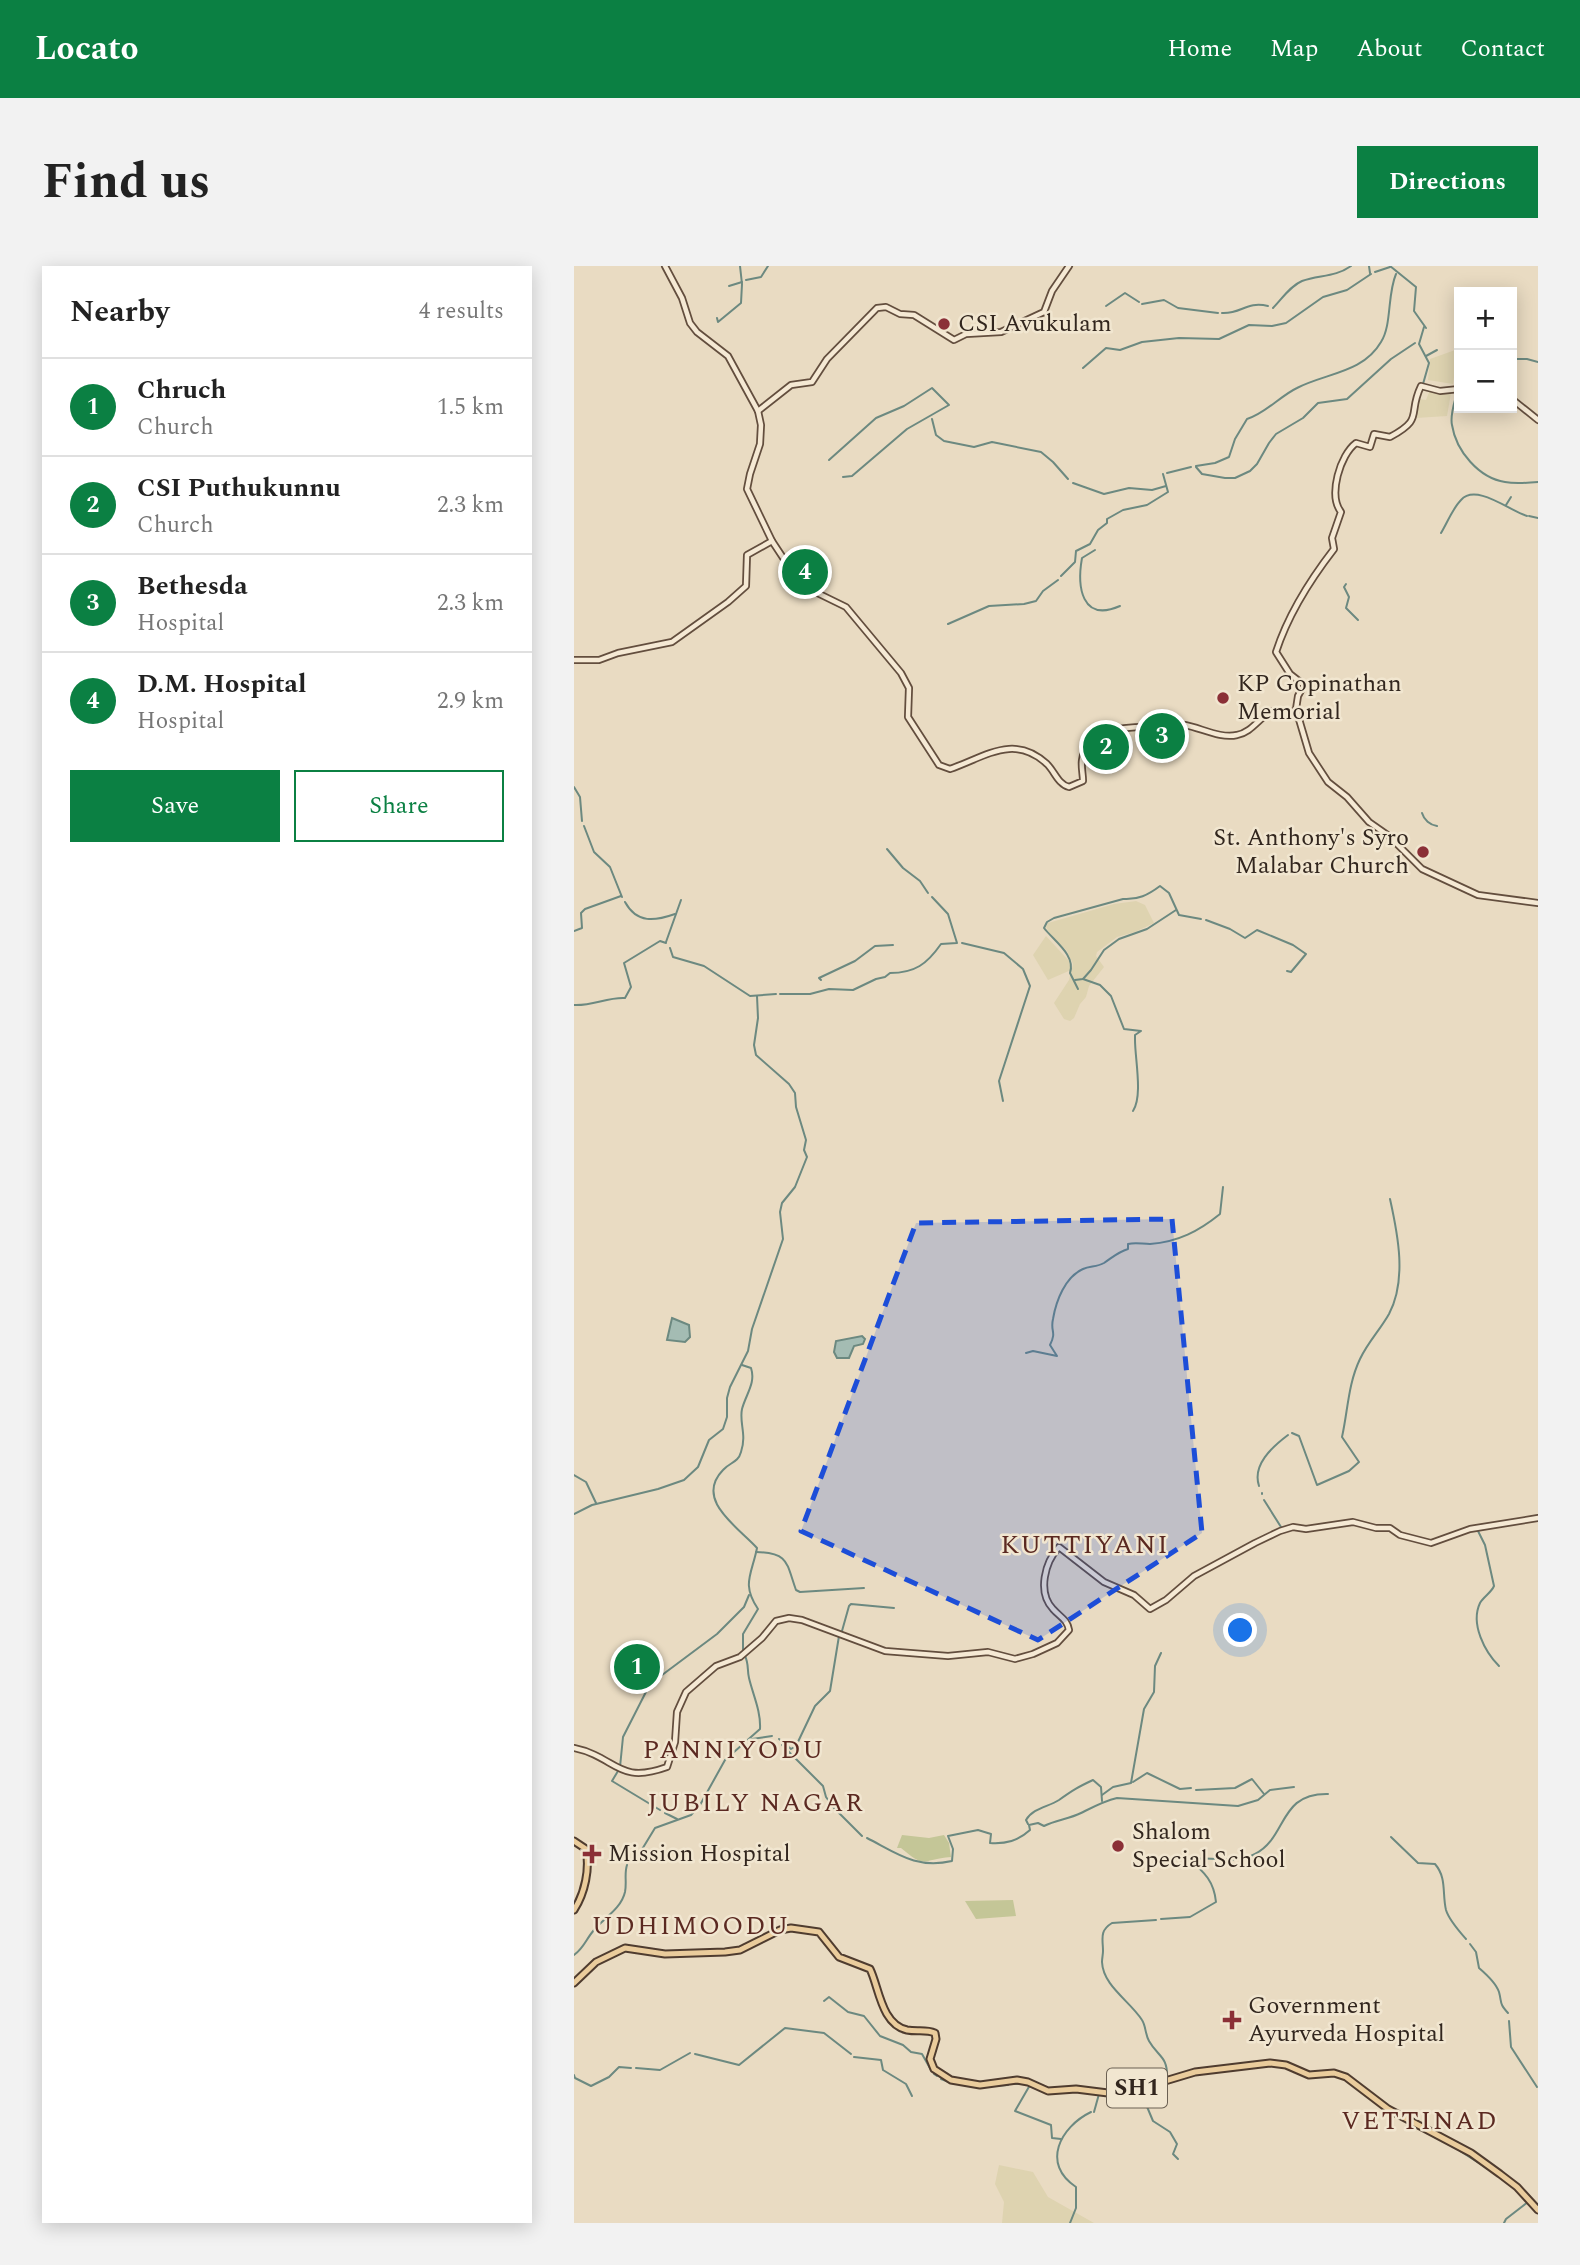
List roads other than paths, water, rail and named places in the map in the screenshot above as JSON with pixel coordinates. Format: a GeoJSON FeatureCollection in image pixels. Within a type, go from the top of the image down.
{"type":"FeatureCollection","features":[{"type":"Feature","properties":{"kind":"main road"},"geometry":{"type":"LineString","coordinates":[[665,266],[682,298],[690,323],[727,356],[758,411],[761,425],[760,444],[747,489],[772,541],[801,585],[845,607],[901,673],[909,688],[906,712],[908,717],[939,765],[950,769],[979,755],[1013,748],[1033,754],[1044,761],[1054,770],[1061,783],[1069,787],[1083,781],[1082,761],[1085,750],[1097,734],[1116,728],[1170,724],[1232,736],[1244,733],[1272,711],[1297,712]]}},
{"type":"Feature","properties":{"kind":"main road"},"geometry":{"type":"LineString","coordinates":[[758,411],[791,385],[811,382],[851,332],[880,307],[900,314],[914,315],[954,340],[966,334],[1001,332],[1044,312],[1048,308],[1052,291],[1069,266]]}},
{"type":"Feature","properties":{"kind":"main road"},"geometry":{"type":"LineString","coordinates":[[1454,389],[1440,391],[1421,386],[1416,397],[1413,421],[1390,437],[1374,434],[1370,447],[1354,444],[1340,465],[1335,500],[1341,515],[1332,538],[1334,549],[1296,606],[1285,625],[1283,639],[1276,649],[1290,674],[1304,685],[1297,700],[1297,712],[1304,742],[1321,774],[1348,797],[1369,822],[1388,836],[1417,866],[1478,895],[1538,903]]}},
{"type":"Feature","properties":{"kind":"main road"},"geometry":{"type":"LineString","coordinates":[[1517,403],[1538,420]]}},
{"type":"Feature","properties":{"kind":"main road"},"geometry":{"type":"LineString","coordinates":[[574,660],[599,660],[618,653],[672,642],[746,586],[747,555],[772,541]]}},
{"type":"Feature","properties":{"kind":"main road"},"geometry":{"type":"LineString","coordinates":[[574,1748],[602,1756],[615,1768],[633,1774],[667,1767],[675,1742],[677,1712],[686,1692],[708,1671],[743,1654],[762,1638],[774,1622],[789,1618],[802,1620],[885,1651],[948,1656],[988,1652],[1015,1659],[1033,1654],[1057,1643],[1069,1630],[1066,1621],[1050,1607],[1046,1598],[1047,1565],[1059,1548],[1104,1582],[1134,1595],[1150,1609],[1166,1600],[1194,1576],[1255,1543],[1293,1527],[1306,1529],[1353,1522],[1376,1528],[1390,1528],[1400,1535],[1431,1543],[1470,1529],[1538,1518]]}},
{"type":"Feature","properties":{"kind":"main road"},"geometry":{"type":"LineString","coordinates":[[574,1840],[586,1849],[587,1857],[584,1886],[574,1910]]}},
{"type":"Feature","properties":{"kind":"main road","name":"SH1"},"geometry":{"type":"LineString","coordinates":[[574,1983],[596,1962],[625,1948],[666,1954],[725,1952],[740,1950],[780,1930],[791,1928],[819,1932],[839,1957],[870,1969],[884,2008],[899,2025],[906,2030],[928,2030],[935,2033],[936,2039],[930,2053],[931,2064],[937,2073],[951,2080],[988,2085],[1017,2080],[1048,2091],[1076,2089],[1108,2093],[1145,2087],[1195,2072],[1270,2063],[1286,2065],[1309,2075],[1338,2073],[1388,2109],[1478,2158],[1517,2187],[1538,2210]]}},
{"type":"Feature","properties":{"kind":"waterway"},"geometry":{"type":"LineString","coordinates":[[717,318],[718,322],[741,303],[740,266]]}},
{"type":"Feature","properties":{"kind":"waterway"},"geometry":{"type":"LineString","coordinates":[[746,280],[761,277],[768,266]]}},
{"type":"Feature","properties":{"kind":"waterway"},"geometry":{"type":"LineString","coordinates":[[1273,308],[1298,283],[1351,266]]}},
{"type":"Feature","properties":{"kind":"waterway"},"geometry":{"type":"LineString","coordinates":[[1369,266],[1370,273]]}},
{"type":"Feature","properties":{"kind":"waterway"},"geometry":{"type":"LineString","coordinates":[[1390,266],[1416,287],[1414,311],[1426,328]]}},
{"type":"Feature","properties":{"kind":"waterway"},"geometry":{"type":"LineString","coordinates":[[1375,272],[1390,267]]}},
{"type":"Feature","properties":{"kind":"waterway"},"geometry":{"type":"LineString","coordinates":[[1083,368],[1106,348],[1120,350],[1142,342],[1179,338],[1219,339],[1249,325],[1272,326],[1286,323],[1323,297],[1347,290],[1371,274]]}},
{"type":"Feature","properties":{"kind":"waterway"},"geometry":{"type":"LineString","coordinates":[[1196,466],[1215,463],[1229,457],[1235,439],[1247,419],[1297,388],[1354,366],[1373,352],[1387,327],[1396,274]]}},
{"type":"Feature","properties":{"kind":"waterway"},"geometry":{"type":"LineString","coordinates":[[729,286],[742,282]]}},
{"type":"Feature","properties":{"kind":"waterway"},"geometry":{"type":"LineString","coordinates":[[1106,306],[1125,293],[1139,302]]}},
{"type":"Feature","properties":{"kind":"waterway"},"geometry":{"type":"LineString","coordinates":[[1142,304],[1164,300],[1178,308],[1218,313]]}},
{"type":"Feature","properties":{"kind":"waterway"},"geometry":{"type":"LineString","coordinates":[[1222,313],[1235,312],[1254,305],[1268,306]]}},
{"type":"Feature","properties":{"kind":"waterway"},"geometry":{"type":"LineString","coordinates":[[1423,384],[1429,363],[1419,344],[1424,327]]}},
{"type":"Feature","properties":{"kind":"waterway"},"geometry":{"type":"LineString","coordinates":[[1196,467],[1202,474],[1225,478],[1235,478],[1250,471],[1276,434],[1303,418],[1318,403],[1347,399],[1391,359],[1415,343]]}},
{"type":"Feature","properties":{"kind":"waterway"},"geometry":{"type":"LineString","coordinates":[[1426,356],[1437,350]]}},
{"type":"Feature","properties":{"kind":"waterway"},"geometry":{"type":"LineString","coordinates":[[1517,359],[1538,362]]}},
{"type":"Feature","properties":{"kind":"waterway"},"geometry":{"type":"LineString","coordinates":[[829,460],[876,418],[904,406],[932,388],[949,405],[907,429],[852,476],[843,477]]}},
{"type":"Feature","properties":{"kind":"waterway"},"geometry":{"type":"LineString","coordinates":[[1454,406],[1454,435],[1470,462],[1486,475],[1505,482],[1538,482]]}},
{"type":"Feature","properties":{"kind":"waterway"},"geometry":{"type":"LineString","coordinates":[[932,419],[936,435],[944,441],[974,447],[992,442],[1041,452],[1068,479]]}},
{"type":"Feature","properties":{"kind":"waterway"},"geometry":{"type":"LineString","coordinates":[[1167,473],[1191,467]]}},
{"type":"Feature","properties":{"kind":"waterway"},"geometry":{"type":"LineString","coordinates":[[1061,576],[1075,562],[1076,551],[1090,544],[1098,530],[1107,523],[1107,519],[1123,510],[1147,505],[1168,492],[1163,474]]}},
{"type":"Feature","properties":{"kind":"waterway"},"geometry":{"type":"LineString","coordinates":[[1073,483],[1104,494],[1129,488],[1152,490],[1166,486]]}},
{"type":"Feature","properties":{"kind":"waterway"},"geometry":{"type":"LineString","coordinates":[[1441,533],[1455,507],[1467,496],[1484,496],[1527,516]]}},
{"type":"Feature","properties":{"kind":"waterway"},"geometry":{"type":"LineString","coordinates":[[1506,505],[1511,497]]}},
{"type":"Feature","properties":{"kind":"waterway"},"geometry":{"type":"LineString","coordinates":[[1529,516],[1538,518]]}},
{"type":"Feature","properties":{"kind":"waterway"},"geometry":{"type":"LineString","coordinates":[[1095,550],[1082,558],[1080,580],[1084,599],[1097,610],[1120,606]]}},
{"type":"Feature","properties":{"kind":"waterway"},"geometry":{"type":"LineString","coordinates":[[948,624],[989,606],[1036,601],[1043,591],[1058,580]]}},
{"type":"Feature","properties":{"kind":"waterway"},"geometry":{"type":"LineString","coordinates":[[1346,584],[1344,587],[1349,597],[1346,608],[1358,620]]}},
{"type":"Feature","properties":{"kind":"waterway"},"geometry":{"type":"LineString","coordinates":[[574,787],[580,797],[582,821]]}},
{"type":"Feature","properties":{"kind":"waterway"},"geometry":{"type":"LineString","coordinates":[[1422,813],[1428,822],[1437,826]]}},
{"type":"Feature","properties":{"kind":"waterway"},"geometry":{"type":"LineString","coordinates":[[584,826],[594,852],[610,867],[622,897]]}},
{"type":"Feature","properties":{"kind":"waterway"},"geometry":{"type":"LineString","coordinates":[[887,849],[903,868],[920,881],[928,893]]}},
{"type":"Feature","properties":{"kind":"waterway"},"geometry":{"type":"LineString","coordinates":[[1078,989],[1070,973],[1067,954],[1044,928],[1047,922],[1054,918],[1123,899],[1138,898],[1160,886],[1169,893],[1179,915],[1201,919]]}},
{"type":"Feature","properties":{"kind":"waterway"},"geometry":{"type":"LineString","coordinates":[[574,931],[582,928],[581,913],[585,909],[621,896]]}},
{"type":"Feature","properties":{"kind":"waterway"},"geometry":{"type":"LineString","coordinates":[[780,994],[810,994],[829,989],[853,990],[890,973],[920,966],[941,944],[957,943],[948,914],[932,897]]}},
{"type":"Feature","properties":{"kind":"waterway"},"geometry":{"type":"LineString","coordinates":[[666,942],[681,900]]}},
{"type":"Feature","properties":{"kind":"waterway"},"geometry":{"type":"LineString","coordinates":[[625,902],[635,914],[647,919],[675,914]]}},
{"type":"Feature","properties":{"kind":"waterway"},"geometry":{"type":"LineString","coordinates":[[1075,980],[1083,979],[1104,950],[1119,939],[1147,929],[1176,910]]}},
{"type":"Feature","properties":{"kind":"waterway"},"geometry":{"type":"LineString","coordinates":[[1206,920],[1245,938],[1257,930],[1293,945],[1306,954],[1291,972],[1287,971]]}},
{"type":"Feature","properties":{"kind":"waterway"},"geometry":{"type":"LineString","coordinates":[[574,1005],[625,998],[631,987],[624,963],[660,941],[666,943]]}},
{"type":"Feature","properties":{"kind":"waterway"},"geometry":{"type":"LineString","coordinates":[[962,943],[1004,953],[1023,969],[1030,986],[999,1081],[1003,1101]]}},
{"type":"Feature","properties":{"kind":"waterway"},"geometry":{"type":"LineString","coordinates":[[821,980],[819,978],[855,961],[875,946],[893,945]]}},
{"type":"Feature","properties":{"kind":"waterway"},"geometry":{"type":"LineString","coordinates":[[670,948],[673,957],[704,966],[750,996],[776,994]]}},
{"type":"Feature","properties":{"kind":"waterway"},"geometry":{"type":"LineString","coordinates":[[1083,979],[1100,985],[1111,996],[1124,1029],[1141,1031],[1135,1035],[1138,1096],[1133,1111]]}},
{"type":"Feature","properties":{"kind":"waterway"},"geometry":{"type":"LineString","coordinates":[[574,1514],[592,1505],[684,1480],[698,1467],[709,1440],[723,1429],[730,1387],[748,1351],[752,1329],[783,1239],[780,1212],[782,1203],[795,1187],[807,1157],[804,1150],[806,1140],[796,1107],[795,1093],[789,1084],[756,1055],[754,1045],[758,1018],[757,996]]}},
{"type":"Feature","properties":{"kind":"waterway"},"geometry":{"type":"LineString","coordinates":[[1026,1353],[1033,1351],[1057,1356],[1050,1345],[1053,1337],[1052,1323],[1059,1297],[1071,1278],[1086,1268],[1104,1263],[1128,1249],[1128,1244],[1160,1243],[1179,1238],[1204,1226],[1220,1214],[1223,1187]]}},
{"type":"Feature","properties":{"kind":"waterway"},"geometry":{"type":"LineString","coordinates":[[1292,1433],[1299,1436],[1317,1485],[1349,1471],[1359,1462],[1342,1437],[1356,1368],[1389,1314],[1398,1287],[1398,1242],[1390,1199]]}},
{"type":"Feature","properties":{"kind":"waterway"},"geometry":{"type":"LineString","coordinates":[[742,1365],[751,1368],[752,1373],[742,1409],[743,1446],[738,1458],[723,1470],[715,1481],[713,1492],[722,1512],[757,1548],[749,1586],[758,1609],[743,1634],[743,1651]]}},
{"type":"Feature","properties":{"kind":"waterway"},"geometry":{"type":"LineString","coordinates":[[1259,1486],[1258,1471],[1261,1464],[1270,1451],[1288,1435]]}},
{"type":"Feature","properties":{"kind":"waterway"},"geometry":{"type":"LineString","coordinates":[[574,1475],[586,1482],[596,1503]]}},
{"type":"Feature","properties":{"kind":"waterway"},"geometry":{"type":"LineString","coordinates":[[1264,1500],[1281,1527]]}},
{"type":"Feature","properties":{"kind":"waterway"},"geometry":{"type":"LineString","coordinates":[[1478,1531],[1485,1545],[1494,1586],[1480,1603],[1477,1611],[1478,1628],[1484,1645],[1499,1666]]}},
{"type":"Feature","properties":{"kind":"waterway"},"geometry":{"type":"LineString","coordinates":[[756,1552],[781,1557],[788,1566],[796,1590],[800,1592],[864,1588]]}},
{"type":"Feature","properties":{"kind":"waterway"},"geometry":{"type":"LineString","coordinates":[[620,1767],[623,1737],[650,1684],[717,1634],[744,1607],[749,1595]]}},
{"type":"Feature","properties":{"kind":"waterway"},"geometry":{"type":"LineString","coordinates":[[842,1631],[851,1604],[894,1608]]}},
{"type":"Feature","properties":{"kind":"waterway"},"geometry":{"type":"LineString","coordinates":[[779,1739],[791,1749],[796,1746],[815,1706],[830,1691],[839,1636]]}},
{"type":"Feature","properties":{"kind":"waterway"},"geometry":{"type":"LineString","coordinates":[[1102,1795],[1113,1787],[1131,1783],[1144,1709],[1154,1692],[1155,1666],[1161,1653]]}},
{"type":"Feature","properties":{"kind":"waterway"},"geometry":{"type":"LineString","coordinates":[[633,1858],[641,1851],[655,1828],[691,1815],[700,1805],[725,1760],[760,1729],[745,1656]]}},
{"type":"Feature","properties":{"kind":"waterway"},"geometry":{"type":"LineString","coordinates":[[752,1739],[772,1736]]}},
{"type":"Feature","properties":{"kind":"waterway"},"geometry":{"type":"LineString","coordinates":[[782,1745],[823,1786],[826,1797],[834,1808],[862,1836]]}},
{"type":"Feature","properties":{"kind":"waterway"},"geometry":{"type":"LineString","coordinates":[[618,1771],[612,1781],[660,1810]]}},
{"type":"Feature","properties":{"kind":"waterway"},"geometry":{"type":"LineString","coordinates":[[1133,1782],[1147,1773],[1180,1789],[1191,1788]]}},
{"type":"Feature","properties":{"kind":"waterway"},"geometry":{"type":"LineString","coordinates":[[1196,1790],[1235,1788],[1252,1779],[1264,1794]]}},
{"type":"Feature","properties":{"kind":"waterway"},"geometry":{"type":"LineString","coordinates":[[1028,1824],[1026,1820],[1033,1813],[1093,1780],[1101,1787],[1102,1801]]}},
{"type":"Feature","properties":{"kind":"waterway"},"geometry":{"type":"LineString","coordinates":[[867,1838],[908,1858],[939,1863],[952,1861],[953,1849],[948,1836],[978,1830],[991,1834],[990,1843],[1007,1842],[1025,1834],[1030,1830],[1029,1825],[1038,1823],[1044,1826],[1117,1798],[1238,1806],[1258,1800],[1270,1790],[1294,1787]]}},
{"type":"Feature","properties":{"kind":"waterway"},"geometry":{"type":"LineString","coordinates":[[1161,1919],[1190,1917],[1216,1902],[1208,1878],[1189,1860],[1239,1859],[1255,1854],[1266,1846],[1285,1817],[1300,1801],[1328,1794]]}},
{"type":"Feature","properties":{"kind":"waterway"},"geometry":{"type":"LineString","coordinates":[[665,1813],[677,1819]]}},
{"type":"Feature","properties":{"kind":"waterway"},"geometry":{"type":"LineString","coordinates":[[1391,1837],[1418,1863],[1435,1864],[1439,1869],[1447,1914],[1466,1939]]}},
{"type":"Feature","properties":{"kind":"waterway"},"geometry":{"type":"LineString","coordinates":[[574,1955],[623,1898],[627,1865]]}},
{"type":"Feature","properties":{"kind":"waterway"},"geometry":{"type":"LineString","coordinates":[[1156,1920],[1112,1923],[1108,1926],[1103,1936],[1102,1962],[1107,1979],[1142,2020],[1149,2041],[1166,2065],[1167,2078]]}},
{"type":"Feature","properties":{"kind":"waterway"},"geometry":{"type":"LineString","coordinates":[[1470,1944],[1476,1952],[1479,1968],[1496,1985],[1502,2005],[1508,2013]]}},
{"type":"Feature","properties":{"kind":"waterway"},"geometry":{"type":"LineString","coordinates":[[824,2001],[829,1997],[848,2012],[864,2016],[880,2036],[903,2045],[911,2052],[922,2054],[931,2070]]}},
{"type":"Feature","properties":{"kind":"waterway"},"geometry":{"type":"LineString","coordinates":[[1509,2021],[1511,2047],[1537,2087]]}},
{"type":"Feature","properties":{"kind":"waterway"},"geometry":{"type":"LineString","coordinates":[[695,2054],[739,2065],[785,2028],[824,2033],[851,2054]]}},
{"type":"Feature","properties":{"kind":"waterway"},"geometry":{"type":"LineString","coordinates":[[636,2068],[660,2070],[690,2053]]}},
{"type":"Feature","properties":{"kind":"waterway"},"geometry":{"type":"LineString","coordinates":[[854,2057],[881,2060],[883,2070],[906,2084],[912,2096]]}},
{"type":"Feature","properties":{"kind":"waterway"},"geometry":{"type":"LineString","coordinates":[[574,2075],[591,2086],[609,2077],[619,2067],[631,2068]]}},
{"type":"Feature","properties":{"kind":"waterway"},"geometry":{"type":"LineString","coordinates":[[941,2079],[949,2082]]}},
{"type":"Feature","properties":{"kind":"waterway"},"geometry":{"type":"LineString","coordinates":[[1013,2084],[1022,2084]]}},
{"type":"Feature","properties":{"kind":"waterway"},"geometry":{"type":"LineString","coordinates":[[992,2086],[1008,2085]]}},
{"type":"Feature","properties":{"kind":"waterway"},"geometry":{"type":"LineString","coordinates":[[1030,2085],[1015,2111],[1051,2125],[1052,2138],[1061,2139]]}},
{"type":"Feature","properties":{"kind":"waterway"},"geometry":{"type":"LineString","coordinates":[[1140,2090],[1153,2121],[1170,2132],[1177,2144],[1173,2154],[1178,2159]]}},
{"type":"Feature","properties":{"kind":"waterway"},"geometry":{"type":"LineString","coordinates":[[1094,2112],[1099,2094]]}},
{"type":"Feature","properties":{"kind":"waterway"},"geometry":{"type":"LineString","coordinates":[[1070,2223],[1076,2208],[1076,2187],[1065,2178],[1057,2157],[1063,2136],[1091,2112]]}},
{"type":"Feature","properties":{"kind":"waterway"},"geometry":{"type":"LineString","coordinates":[[1389,2112],[1412,2125]]}},
{"type":"Feature","properties":{"kind":"waterway"},"geometry":{"type":"LineString","coordinates":[[1448,2144],[1456,2148]]}},
{"type":"Feature","properties":{"kind":"waterway"},"geometry":{"type":"LineString","coordinates":[[1460,2151],[1493,2172]]}},
{"type":"Feature","properties":{"kind":"waterway"},"geometry":{"type":"LineString","coordinates":[[1504,2223],[1528,2202],[1526,2200]]}},
{"type":"Feature","properties":{"kind":"place","name":"CSI Avukulam"},"geometry":{"type":"Point","coordinates":[944,324]}},
{"type":"Feature","properties":{"kind":"place","name":"D.M. Hospital"},"geometry":{"type":"Point","coordinates":[805,572]}},
{"type":"Feature","properties":{"kind":"place","name":"KP Gopinathan Memorial"},"geometry":{"type":"Point","coordinates":[1223,698]}},
{"type":"Feature","properties":{"kind":"place","name":"Bethesda"},"geometry":{"type":"Point","coordinates":[1162,736]}},
{"type":"Feature","properties":{"kind":"place","name":"CSI Puthukunnu"},"geometry":{"type":"Point","coordinates":[1106,747]}},
{"type":"Feature","properties":{"kind":"place","name":"St. Anthony's Syro Malabar Church"},"geometry":{"type":"Point","coordinates":[1423,852]}},
{"type":"Feature","properties":{"kind":"place","name":"Chruch"},"geometry":{"type":"Point","coordinates":[637,1667]}},
{"type":"Feature","properties":{"kind":"place","name":"Shalom Special School"},"geometry":{"type":"Point","coordinates":[1118,1846]}},
{"type":"Feature","properties":{"kind":"place","name":"Mission Hospital"},"geometry":{"type":"Point","coordinates":[592,1854]}},
{"type":"Feature","properties":{"kind":"place","name":"Government Ayurveda Hospital"},"geometry":{"type":"Point","coordinates":[1232,2020]}},
{"type":"Feature","properties":{"kind":"district","name":"KUTTIYANI"},"geometry":{"type":"Point","coordinates":[1085,1545]}},
{"type":"Feature","properties":{"kind":"district","name":"PANNIYODU"},"geometry":{"type":"Point","coordinates":[734,1750]}},
{"type":"Feature","properties":{"kind":"district","name":"JUBILY NAGAR"},"geometry":{"type":"Point","coordinates":[756,1803]}},
{"type":"Feature","properties":{"kind":"district","name":"UDHIMOODU"},"geometry":{"type":"Point","coordinates":[691,1926]}},
{"type":"Feature","properties":{"kind":"district","name":"VETTINAD"},"geometry":{"type":"Point","coordinates":[1420,2121]}}]}
